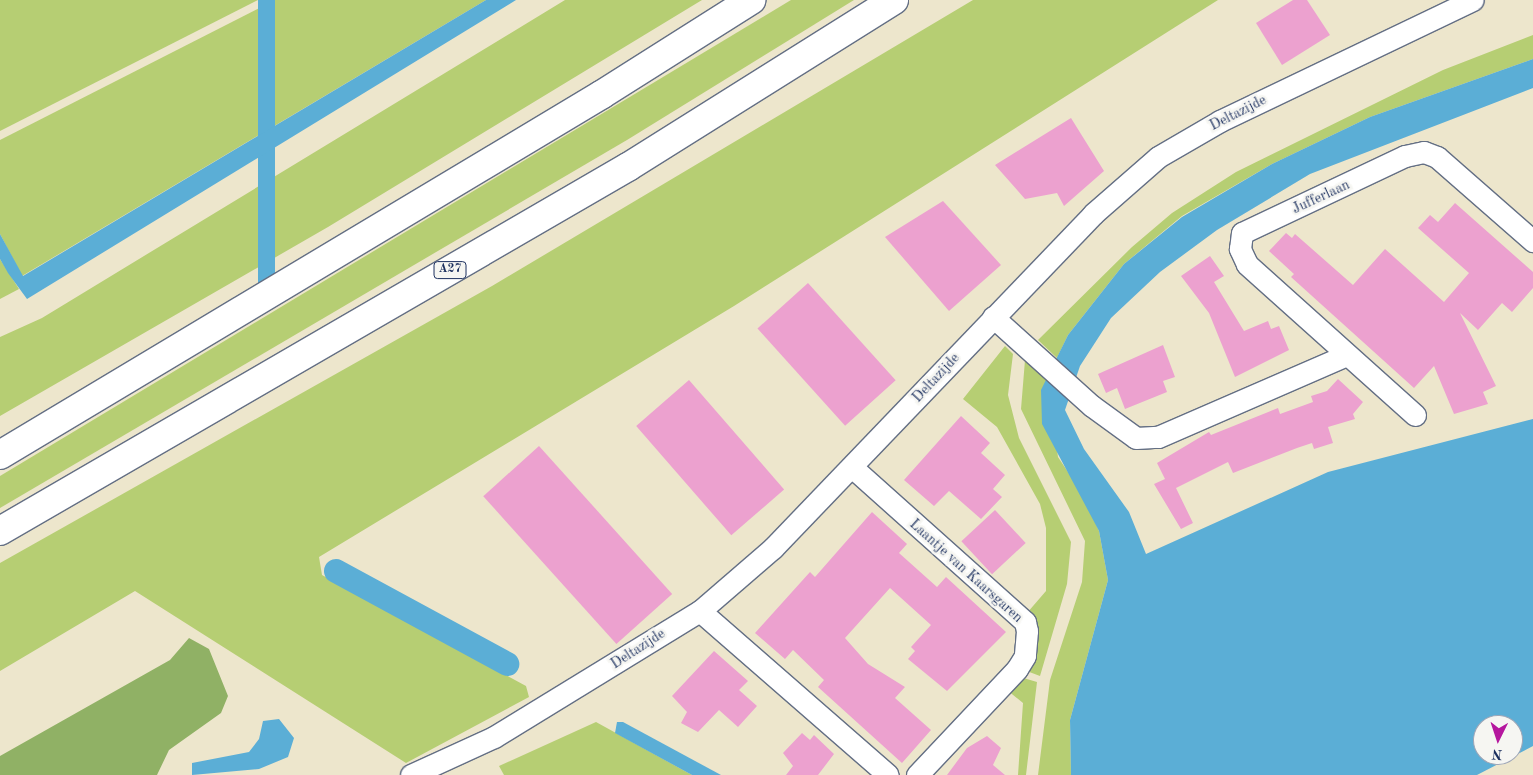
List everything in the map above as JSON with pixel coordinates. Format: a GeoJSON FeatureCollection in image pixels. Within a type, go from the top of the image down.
{"type":"FeatureCollection","features":[{"type":"Feature","properties":{"kind":"highway"},"geometry":{"type":"LineString","coordinates":[[0,455],[601,95],[751,0]]}},
{"type":"Feature","properties":{"kind":"highway","name":"A27"},"geometry":{"type":"LineString","coordinates":[[0,531],[628,167],[894,0]]}},
{"type":"Feature","properties":{"kind":"street","name":"Deltazijde"},"geometry":{"type":"LineString","coordinates":[[411,775],[494,737],[700,611],[773,548],[853,468],[993,317],[1093,214],[1158,157],[1220,122],[1473,0]]}},
{"type":"Feature","properties":{"kind":"street","name":"Jufferlaan"},"geometry":{"type":"LineString","coordinates":[[1415,415],[1246,264],[1240,249],[1242,234],[1405,156],[1424,152],[1437,157],[1533,241]]}},
{"type":"Feature","properties":{"kind":"street"},"geometry":{"type":"LineString","coordinates":[[993,317],[1092,406],[1136,438],[1158,437],[1347,355]]}},
{"type":"Feature","properties":{"kind":"street","name":"Laantje van Kaarsgaren"},"geometry":{"type":"LineString","coordinates":[[853,468],[1025,622],[1027,632],[1025,656],[1017,669],[917,775]]}},
{"type":"Feature","properties":{"kind":"street"},"geometry":{"type":"LineString","coordinates":[[700,611],[888,775]]}},
{"type":"Feature","properties":{"kind":"green space"},"geometry":{"type":"Polygon","coordinates":[[[0,0],[258,0],[0,131],[0,0]]]}},
{"type":"Feature","properties":{"kind":"green space"},"geometry":{"type":"Polygon","coordinates":[[[275,0],[486,0],[22,276],[0,234],[0,140],[275,0]]]}},
{"type":"Feature","properties":{"kind":"green space"},"geometry":{"type":"Polygon","coordinates":[[[565,0],[702,0],[328,227],[0,416],[0,337],[42,318],[565,0]]]}},
{"type":"Feature","properties":{"kind":"green space"},"geometry":{"type":"Polygon","coordinates":[[[791,0],[854,0],[627,140],[0,508],[0,476],[791,0]]]}},
{"type":"Feature","properties":{"kind":"green space"},"geometry":{"type":"Polygon","coordinates":[[[973,0],[1218,0],[734,306],[319,557],[322,575],[526,686],[529,697],[406,763],[135,591],[0,671],[0,563],[492,286],[973,0]]]}},
{"type":"Feature","properties":{"kind":"green space"},"geometry":{"type":"Polygon","coordinates":[[[1533,35],[1533,59],[1370,117],[1272,164],[1182,216],[1124,264],[1068,335],[1057,358],[1038,340],[1132,247],[1172,213],[1236,172],[1443,70],[1533,35]]]}},
{"type":"Feature","properties":{"kind":"green space"},"geometry":{"type":"Polygon","coordinates":[[[0,259],[19,289],[0,299],[0,259]]]}},
{"type":"Feature","properties":{"kind":"green space"},"geometry":{"type":"Polygon","coordinates":[[[1005,346],[1013,354],[1008,395],[1019,438],[1071,542],[1067,584],[1040,676],[1024,670],[1037,626],[1027,613],[1046,591],[1046,528],[1040,504],[997,427],[963,399],[1005,346]]]}},
{"type":"Feature","properties":{"kind":"green space"},"geometry":{"type":"Polygon","coordinates":[[[1025,360],[1047,379],[1058,457],[1082,493],[1099,531],[1108,580],[1070,720],[1071,775],[1038,775],[1050,680],[1082,582],[1085,541],[1021,409],[1025,360]]]}},
{"type":"Feature","properties":{"kind":"green space"},"geometry":{"type":"Polygon","coordinates":[[[189,638],[209,649],[228,696],[221,713],[169,750],[157,775],[0,775],[0,756],[170,660],[189,638]]]}},
{"type":"Feature","properties":{"kind":"green space"},"geometry":{"type":"Polygon","coordinates":[[[1020,677],[1037,682],[1026,775],[1018,775],[1023,703],[1007,690],[1020,677]]]}},
{"type":"Feature","properties":{"kind":"green space"},"geometry":{"type":"Polygon","coordinates":[[[596,722],[692,775],[504,775],[499,766],[596,722]]]}},
{"type":"Feature","properties":{"kind":"water"},"geometry":{"type":"Polygon","coordinates":[[[258,0],[275,0],[275,289],[258,289],[258,0]]]}},
{"type":"Feature","properties":{"kind":"water"},"geometry":{"type":"Polygon","coordinates":[[[486,0],[516,0],[27,299],[0,259],[0,234],[23,276],[486,0]]]}},
{"type":"Feature","properties":{"kind":"water"},"geometry":{"type":"Polygon","coordinates":[[[1533,59],[1533,88],[1310,174],[1217,230],[1160,272],[1111,318],[1080,366],[1065,410],[1084,449],[1129,512],[1146,554],[1328,472],[1533,419],[1533,746],[1523,751],[1523,715],[1473,715],[1473,765],[1496,765],[1477,775],[1071,775],[1070,720],[1108,580],[1099,531],[1042,424],[1041,390],[1068,335],[1124,264],[1182,217],[1272,164],[1370,117],[1533,59]]]}},
{"type":"Feature","properties":{"kind":"water"},"geometry":{"type":"Polygon","coordinates":[[[279,719],[294,738],[288,757],[259,769],[192,775],[192,763],[249,752],[259,739],[263,721],[279,719]]]}},
{"type":"Feature","properties":{"kind":"water"},"geometry":{"type":"Polygon","coordinates":[[[617,722],[623,722],[721,775],[692,775],[615,733],[617,722]]]}},
{"type":"Feature","properties":{"kind":"building"},"geometry":{"type":"Polygon","coordinates":[[[1293,0],[1307,0],[1330,35],[1282,65],[1256,23],[1293,0]]]}},
{"type":"Feature","properties":{"kind":"building"},"geometry":{"type":"Polygon","coordinates":[[[1071,118],[1104,171],[1064,206],[1057,193],[1025,199],[995,165],[1071,118]]]}},
{"type":"Feature","properties":{"kind":"building"},"geometry":{"type":"Polygon","coordinates":[[[943,201],[1001,265],[949,311],[885,237],[943,201]]]}},
{"type":"Feature","properties":{"kind":"building"},"geometry":{"type":"Polygon","coordinates":[[[1455,203],[1533,272],[1533,288],[1512,312],[1502,303],[1478,330],[1460,313],[1496,386],[1483,392],[1488,404],[1454,414],[1434,366],[1414,388],[1291,277],[1294,274],[1269,251],[1286,233],[1292,238],[1295,234],[1353,285],[1385,249],[1444,302],[1469,273],[1418,228],[1430,215],[1438,222],[1455,203]]]}},
{"type":"Feature","properties":{"kind":"building"},"geometry":{"type":"Polygon","coordinates":[[[1210,256],[1224,276],[1214,282],[1244,331],[1268,321],[1271,329],[1279,326],[1289,350],[1235,377],[1209,313],[1181,276],[1210,256]]]}},
{"type":"Feature","properties":{"kind":"building"},"geometry":{"type":"Polygon","coordinates":[[[808,283],[896,380],[845,426],[757,329],[808,283]]]}},
{"type":"Feature","properties":{"kind":"building"},"geometry":{"type":"Polygon","coordinates":[[[1163,345],[1175,377],[1163,381],[1167,392],[1125,409],[1117,388],[1106,393],[1098,374],[1163,345]]]}},
{"type":"Feature","properties":{"kind":"building"},"geometry":{"type":"Polygon","coordinates":[[[1338,379],[1363,402],[1353,414],[1355,419],[1328,427],[1333,443],[1314,449],[1312,443],[1233,473],[1228,462],[1176,488],[1193,523],[1181,529],[1154,484],[1165,479],[1157,463],[1209,432],[1211,435],[1278,408],[1280,414],[1313,402],[1311,396],[1327,391],[1338,379]]]}},
{"type":"Feature","properties":{"kind":"building"},"geometry":{"type":"Polygon","coordinates":[[[689,380],[784,489],[731,535],[636,426],[689,380]]]}},
{"type":"Feature","properties":{"kind":"building"},"geometry":{"type":"Polygon","coordinates":[[[961,416],[990,443],[981,453],[1005,475],[993,489],[1002,497],[981,519],[949,491],[934,506],[904,480],[961,416]]]}},
{"type":"Feature","properties":{"kind":"building"},"geometry":{"type":"Polygon","coordinates":[[[539,446],[672,594],[616,644],[483,496],[539,446]]]}},
{"type":"Feature","properties":{"kind":"building"},"geometry":{"type":"Polygon","coordinates":[[[995,510],[1026,543],[992,574],[961,541],[995,510]]]}},
{"type":"Feature","properties":{"kind":"building"},"geometry":{"type":"Polygon","coordinates":[[[872,512],[907,544],[899,553],[937,587],[946,577],[1006,632],[947,691],[908,659],[915,651],[911,647],[931,625],[890,588],[845,638],[868,664],[905,687],[895,698],[931,730],[902,763],[818,687],[824,680],[793,650],[785,659],[755,633],[810,572],[815,577],[872,512]]]}},
{"type":"Feature","properties":{"kind":"building"},"geometry":{"type":"Polygon","coordinates":[[[714,651],[748,681],[739,690],[757,706],[738,727],[719,710],[698,732],[681,723],[687,712],[672,696],[714,651]]]}},
{"type":"Feature","properties":{"kind":"building"},"geometry":{"type":"Polygon","coordinates":[[[802,733],[810,740],[814,735],[834,754],[818,775],[786,775],[793,766],[783,753],[802,733]]]}},
{"type":"Feature","properties":{"kind":"building"},"geometry":{"type":"Polygon","coordinates":[[[987,736],[1001,748],[993,765],[1005,775],[947,775],[967,748],[987,736]]]}},
{"type":"Feature","properties":{"kind":"waterway"},"geometry":{"type":"LineString","coordinates":[[336,571],[507,664]]}}]}
